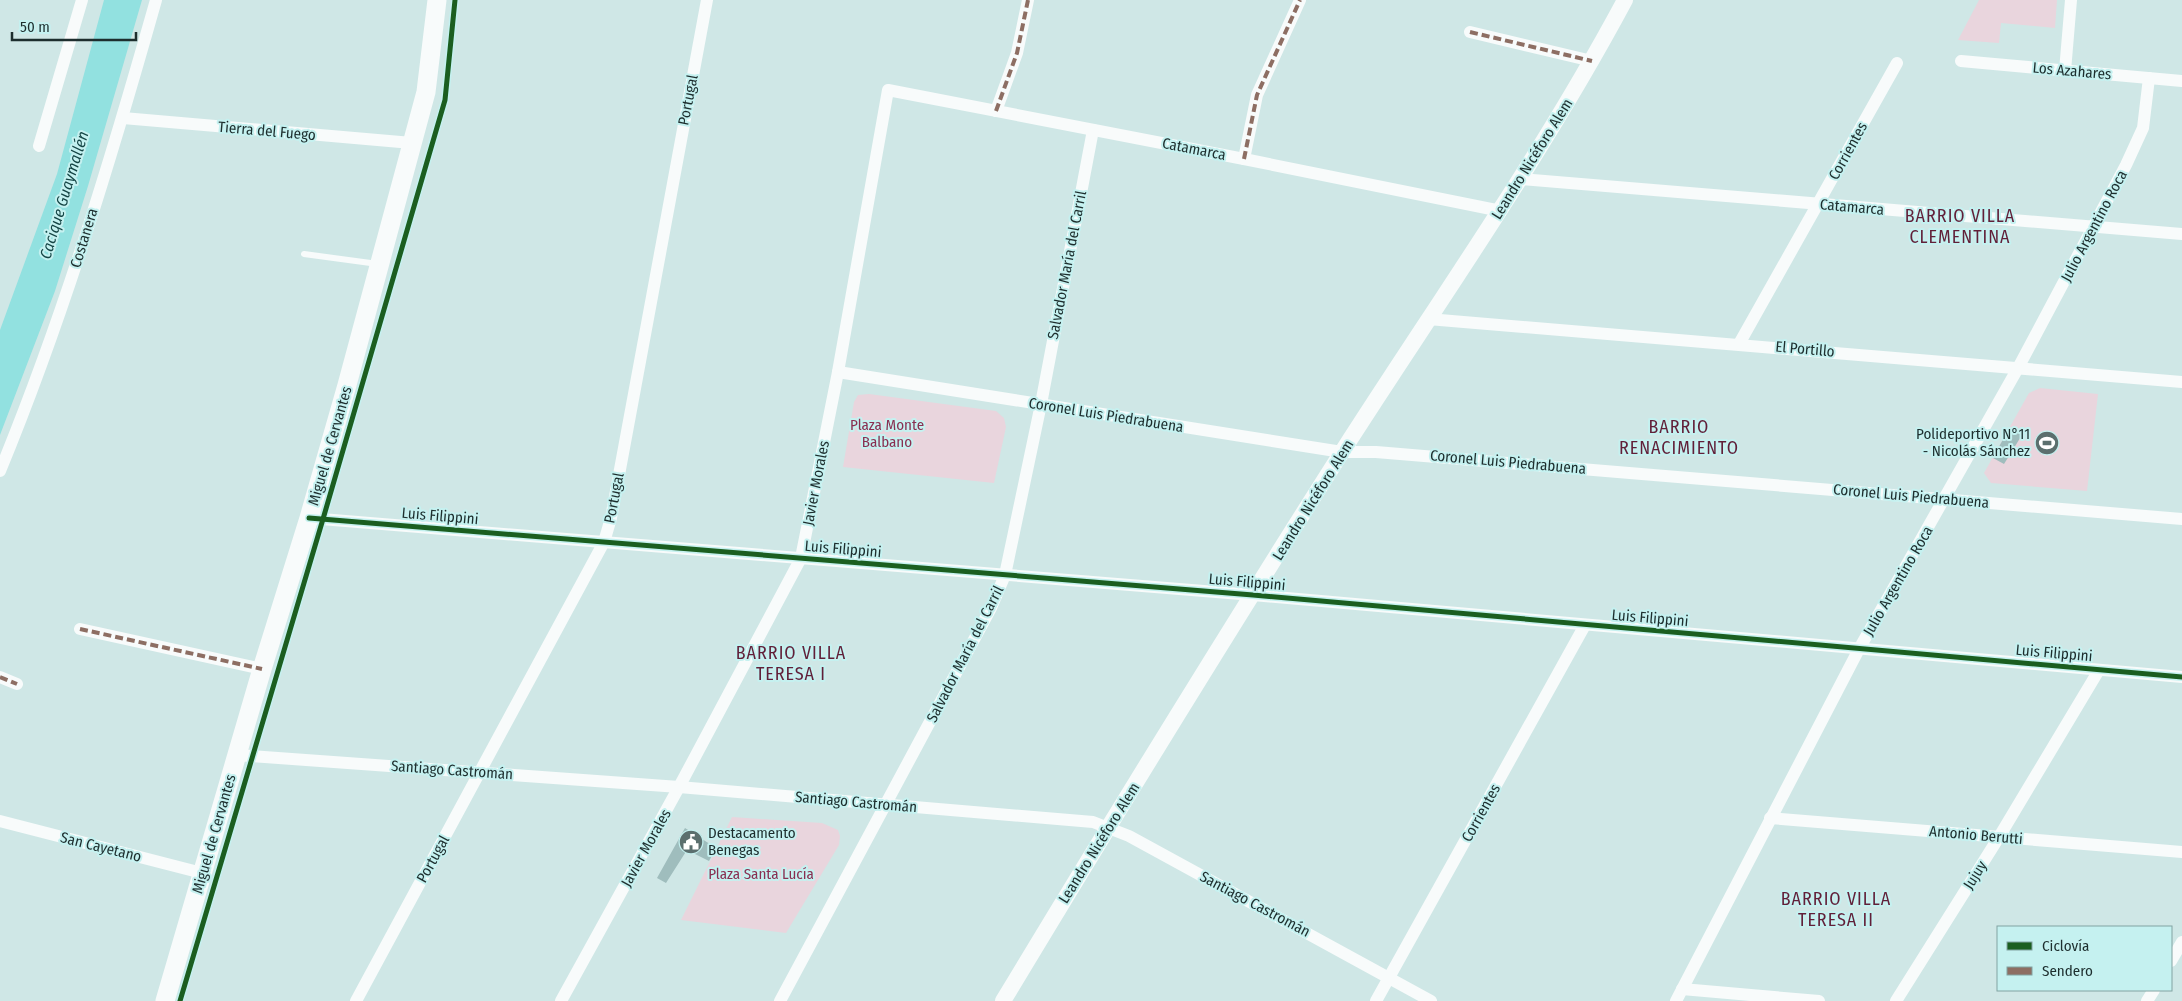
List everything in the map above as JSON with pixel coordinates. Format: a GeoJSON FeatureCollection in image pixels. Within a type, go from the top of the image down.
{"type":"FeatureCollection","features":[{"type":"Feature","properties":{"kind":"main road","name":"Miguel de Cervantes"},"geometry":{"type":"LineString","coordinates":[[165,1001],[262,669],[310,518],[380,264],[426,92],[437,0]]}},
{"type":"Feature","properties":{"kind":"street"},"geometry":{"type":"LineString","coordinates":[[40,146],[82,0]]}},
{"type":"Feature","properties":{"kind":"street","name":"Costanera"},"geometry":{"type":"LineString","coordinates":[[0,471],[28,404],[58,320],[123,118],[156,0]]}},
{"type":"Feature","properties":{"kind":"street","name":"Portugal"},"geometry":{"type":"LineString","coordinates":[[356,1001],[604,542],[707,0]]}},
{"type":"Feature","properties":{"kind":"street"},"geometry":{"type":"LineString","coordinates":[[996,111],[1017,53],[1028,0]]}},
{"type":"Feature","properties":{"kind":"street"},"geometry":{"type":"LineString","coordinates":[[1244,159],[1257,95],[1300,0]]}},
{"type":"Feature","properties":{"kind":"street","name":"Leandro Nicéforo Alem"},"geometry":{"type":"LineString","coordinates":[[1003,1001],[1108,827],[1342,452],[1521,179],[1592,62],[1625,0]]}},
{"type":"Feature","properties":{"kind":"street"},"geometry":{"type":"LineString","coordinates":[[2066,71],[2071,0]]}},
{"type":"Feature","properties":{"kind":"street"},"geometry":{"type":"LineString","coordinates":[[1470,32],[1592,62]]}},
{"type":"Feature","properties":{"kind":"street","name":"Corrientes"},"geometry":{"type":"LineString","coordinates":[[1739,344],[1897,62]]}},
{"type":"Feature","properties":{"kind":"street","name":"Los Azahares"},"geometry":{"type":"LineString","coordinates":[[1961,62],[2182,81]]}},
{"type":"Feature","properties":{"kind":"street","name":"Julio Argentino Roca"},"geometry":{"type":"LineString","coordinates":[[1676,1001],[1859,649],[2018,368],[2126,165],[2143,128],[2149,96],[2149,78]]}},
{"type":"Feature","properties":{"kind":"street","name":"Catamarca"},"geometry":{"type":"LineString","coordinates":[[888,90],[1501,211]]}},
{"type":"Feature","properties":{"kind":"street","name":"Javier Morales"},"geometry":{"type":"LineString","coordinates":[[561,1001],[679,787],[800,558],[838,372],[888,90]]}},
{"type":"Feature","properties":{"kind":"street","name":"Tierra del Fuego"},"geometry":{"type":"LineString","coordinates":[[123,118],[412,143]]}},
{"type":"Feature","properties":{"kind":"street","name":"Salvador María del Carril"},"geometry":{"type":"LineString","coordinates":[[780,1001],[991,608],[1005,575],[1041,404],[1093,130]]}},
{"type":"Feature","properties":{"kind":"street","name":"Catamarca"},"geometry":{"type":"LineString","coordinates":[[1521,179],[2182,234]]}},
{"type":"Feature","properties":{"kind":"street","name":"El Portillo"},"geometry":{"type":"LineString","coordinates":[[1428,319],[2182,382]]}},
{"type":"Feature","properties":{"kind":"street","name":"Coronel Luis Piedrabuena"},"geometry":{"type":"LineString","coordinates":[[838,372],[1342,452],[1376,452],[2182,520]]}},
{"type":"Feature","properties":{"kind":"street","name":"Luis Filippini"},"geometry":{"type":"LineString","coordinates":[[310,518],[1253,595],[2182,677]]}},
{"type":"Feature","properties":{"kind":"street","name":"Corrientes"},"geometry":{"type":"LineString","coordinates":[[1376,1001],[1585,625]]}},
{"type":"Feature","properties":{"kind":"street"},"geometry":{"type":"LineString","coordinates":[[80,629],[262,669]]}},
{"type":"Feature","properties":{"kind":"street","name":"Jujuy"},"geometry":{"type":"LineString","coordinates":[[1896,1001],[1999,837],[2099,670]]}},
{"type":"Feature","properties":{"kind":"street"},"geometry":{"type":"LineString","coordinates":[[0,677],[17,684]]}},
{"type":"Feature","properties":{"kind":"street","name":"Santiago Castromán"},"geometry":{"type":"LineString","coordinates":[[237,755],[679,787],[1077,820],[1108,827],[1390,977],[1431,1001]]}},
{"type":"Feature","properties":{"kind":"street","name":"Antonio Berutti"},"geometry":{"type":"LineString","coordinates":[[1770,818],[2182,852]]}},
{"type":"Feature","properties":{"kind":"street","name":"San Cayetano"},"geometry":{"type":"LineString","coordinates":[[0,821],[202,873]]}},
{"type":"Feature","properties":{"kind":"street"},"geometry":{"type":"LineString","coordinates":[[2172,959],[2182,942]]}},
{"type":"Feature","properties":{"kind":"street"},"geometry":{"type":"LineString","coordinates":[[1682,989],[1819,1001]]}},
{"type":"Feature","properties":{"kind":"lane"},"geometry":{"type":"LineString","coordinates":[[304,254],[380,264]]}},
{"type":"Feature","properties":{"kind":"green space"},"geometry":{"type":"Polygon","coordinates":[[[1979,0],[2057,0],[2055,28],[2001,23],[1999,43],[1958,40],[1979,0]]]}},
{"type":"Feature","properties":{"kind":"green space","name":"Polideportivo N°11 - Nicolás Sánchez"},"geometry":{"type":"Polygon","coordinates":[[[2040,388],[2098,394],[2087,491],[1991,483],[1984,473],[2029,393],[2040,388]]]}},
{"type":"Feature","properties":{"kind":"green space","name":"Plaza Monte Balbano"},"geometry":{"type":"Polygon","coordinates":[[[869,394],[996,411],[1004,418],[1006,427],[994,483],[843,467],[854,402],[858,395],[869,394]]]}},
{"type":"Feature","properties":{"kind":"green space","name":"Plaza Santa Lucía"},"geometry":{"type":"Polygon","coordinates":[[[732,817],[822,823],[838,830],[840,836],[839,845],[786,933],[681,920],[732,817]]]}},
{"type":"Feature","properties":{"kind":"water","name":"Cacique Guaymallén"},"geometry":{"type":"Polygon","coordinates":[[[104,0],[142,0],[88,186],[55,291],[0,435],[0,330],[57,174],[104,0]]]}},
{"type":"Feature","properties":{"kind":"building"},"geometry":{"type":"Polygon","coordinates":[[[2009,428],[2022,435],[2004,464],[1993,458],[2009,428]]]}},
{"type":"Feature","properties":{"kind":"building","name":"Destacamento Benegas"},"geometry":{"type":"Polygon","coordinates":[[[685,828],[716,848],[709,861],[687,850],[666,883],[657,878],[685,828]]]}},
{"type":"Feature","properties":{"kind":"marked path"},"geometry":{"type":"LineString","coordinates":[[996,111],[1017,53],[1028,0]]}},
{"type":"Feature","properties":{"kind":"marked path"},"geometry":{"type":"LineString","coordinates":[[1244,159],[1257,95],[1300,0]]}},
{"type":"Feature","properties":{"kind":"marked path"},"geometry":{"type":"LineString","coordinates":[[1470,32],[1592,61]]}},
{"type":"Feature","properties":{"kind":"marked path"},"geometry":{"type":"LineString","coordinates":[[80,629],[262,669]]}},
{"type":"Feature","properties":{"kind":"marked path"},"geometry":{"type":"LineString","coordinates":[[0,677],[17,684]]}},
{"type":"Feature","properties":{"kind":"cycle path"},"geometry":{"type":"LineString","coordinates":[[180,1001],[445,100],[455,0]]}},
{"type":"Feature","properties":{"kind":"cycle path"},"geometry":{"type":"LineString","coordinates":[[309,518],[1253,595],[2182,677]]}},
{"type":"Feature","properties":{"kind":"place","name":"Polideportivo N°11 - Nicolás Sánchez"},"geometry":{"type":"Point","coordinates":[2047,443]}},
{"type":"Feature","properties":{"kind":"place","name":"Destacamento Benegas"},"geometry":{"type":"Point","coordinates":[691,842]}},
{"type":"Feature","properties":{"kind":"district","name":"BARRIO VILLA CLEMENTINA"},"geometry":{"type":"Point","coordinates":[1960,226]}},
{"type":"Feature","properties":{"kind":"district","name":"BARRIO RENACIMIENTO"},"geometry":{"type":"Point","coordinates":[1679,437]}},
{"type":"Feature","properties":{"kind":"district","name":"BARRIO VILLA TERESA I"},"geometry":{"type":"Point","coordinates":[791,663]}},
{"type":"Feature","properties":{"kind":"district","name":"BARRIO VILLA TERESA II"},"geometry":{"type":"Point","coordinates":[1836,910]}}]}
